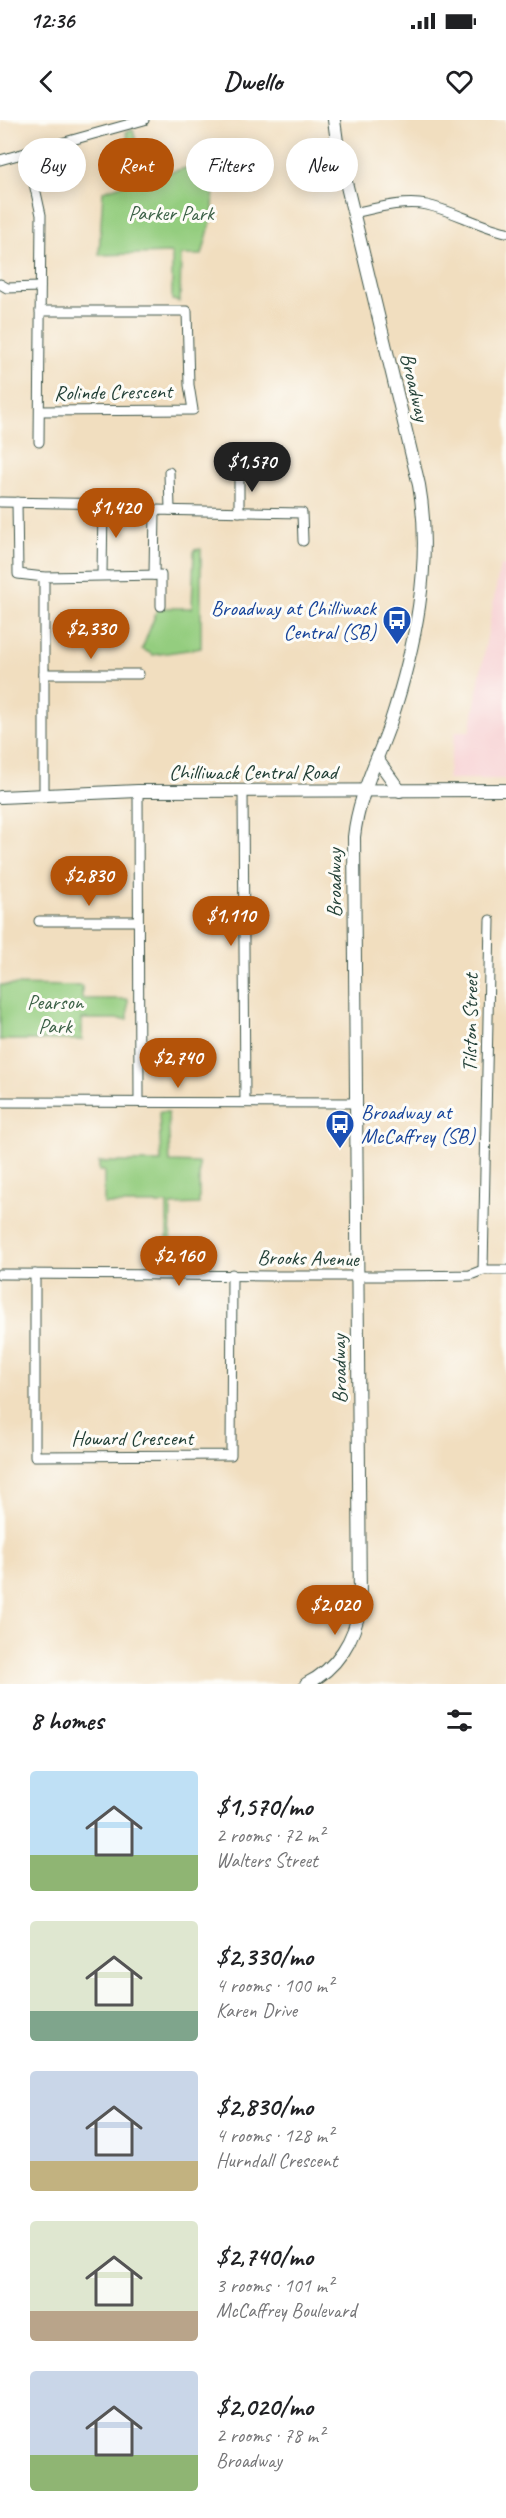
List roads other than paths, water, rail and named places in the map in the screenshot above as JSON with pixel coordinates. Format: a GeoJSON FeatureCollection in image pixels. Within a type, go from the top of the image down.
{"type":"FeatureCollection","features":[{"type":"Feature","properties":{"kind":"street"},"geometry":{"type":"LineString","coordinates":[[78,138],[144,120]]}},
{"type":"Feature","properties":{"kind":"street","name":"Broadway"},"geometry":{"type":"LineString","coordinates":[[306,1684],[337,1660],[352,1636],[360,1606],[354,837],[357,813],[397,702],[413,635],[425,536],[419,485],[354,213],[338,123]]}},
{"type":"Feature","properties":{"kind":"street"},"geometry":{"type":"LineString","coordinates":[[0,159],[18,154]]}},
{"type":"Feature","properties":{"kind":"street"},"geometry":{"type":"LineString","coordinates":[[36,192],[41,214],[39,442]]}},
{"type":"Feature","properties":{"kind":"street"},"geometry":{"type":"LineString","coordinates":[[354,213],[399,205],[425,205],[481,226],[506,232]]}},
{"type":"Feature","properties":{"kind":"street"},"geometry":{"type":"LineString","coordinates":[[0,284],[7,288],[40,287]]}},
{"type":"Feature","properties":{"kind":"street","name":"Rolinde Crescent"},"geometry":{"type":"LineString","coordinates":[[40,311],[187,311],[189,385],[193,410],[40,411]]}},
{"type":"Feature","properties":{"kind":"street"},"geometry":{"type":"LineString","coordinates":[[169,472],[170,510]]}},
{"type":"Feature","properties":{"kind":"street"},"geometry":{"type":"LineString","coordinates":[[239,476],[239,512]]}},
{"type":"Feature","properties":{"kind":"street"},"geometry":{"type":"LineString","coordinates":[[0,502],[122,504]]}},
{"type":"Feature","properties":{"kind":"street"},"geometry":{"type":"LineString","coordinates":[[17,502],[18,574],[44,577],[102,574],[161,575],[161,606]]}},
{"type":"Feature","properties":{"kind":"street"},"geometry":{"type":"LineString","coordinates":[[102,574],[103,503]]}},
{"type":"Feature","properties":{"kind":"street"},"geometry":{"type":"LineString","coordinates":[[153,575],[155,510],[302,513],[303,541]]}},
{"type":"Feature","properties":{"kind":"street"},"geometry":{"type":"LineString","coordinates":[[44,577],[44,797]]}},
{"type":"Feature","properties":{"kind":"street"},"geometry":{"type":"LineString","coordinates":[[44,674],[139,674]]}},
{"type":"Feature","properties":{"kind":"street"},"geometry":{"type":"LineString","coordinates":[[377,759],[400,791]]}},
{"type":"Feature","properties":{"kind":"street","name":"Chilliwack Central Road"},"geometry":{"type":"LineString","coordinates":[[0,797],[44,797],[138,791],[506,790]]}},
{"type":"Feature","properties":{"kind":"street"},"geometry":{"type":"LineString","coordinates":[[138,791],[139,1102]]}},
{"type":"Feature","properties":{"kind":"street"},"geometry":{"type":"LineString","coordinates":[[243,792],[245,1102]]}},
{"type":"Feature","properties":{"kind":"street","name":"Tilston Street"},"geometry":{"type":"LineString","coordinates":[[483,1270],[490,920]]}},
{"type":"Feature","properties":{"kind":"street"},"geometry":{"type":"LineString","coordinates":[[39,921],[138,921]]}},
{"type":"Feature","properties":{"kind":"street"},"geometry":{"type":"LineString","coordinates":[[0,1102],[356,1103]]}},
{"type":"Feature","properties":{"kind":"street","name":"Brooks Avenue"},"geometry":{"type":"LineString","coordinates":[[0,1274],[232,1274],[357,1277],[470,1275],[483,1270],[506,1270]]}},
{"type":"Feature","properties":{"kind":"street","name":"Howard Crescent"},"geometry":{"type":"LineString","coordinates":[[35,1274],[35,1456],[231,1455],[232,1274]]}},
{"type":"Feature","properties":{"kind":"place","name":"Broadway at Chilliwack Central (SB)"},"geometry":{"type":"Point","coordinates":[397,646]}},
{"type":"Feature","properties":{"kind":"place","name":"Broadway at McCaffrey (SB)"},"geometry":{"type":"Point","coordinates":[340,1150]}},
{"type":"Feature","properties":{"kind":"park label","name":"Parker Park"},"geometry":{"type":"Point","coordinates":[171,213]}},
{"type":"Feature","properties":{"kind":"park label","name":"Pearson Park"},"geometry":{"type":"Point","coordinates":[55,1014]}}]}
